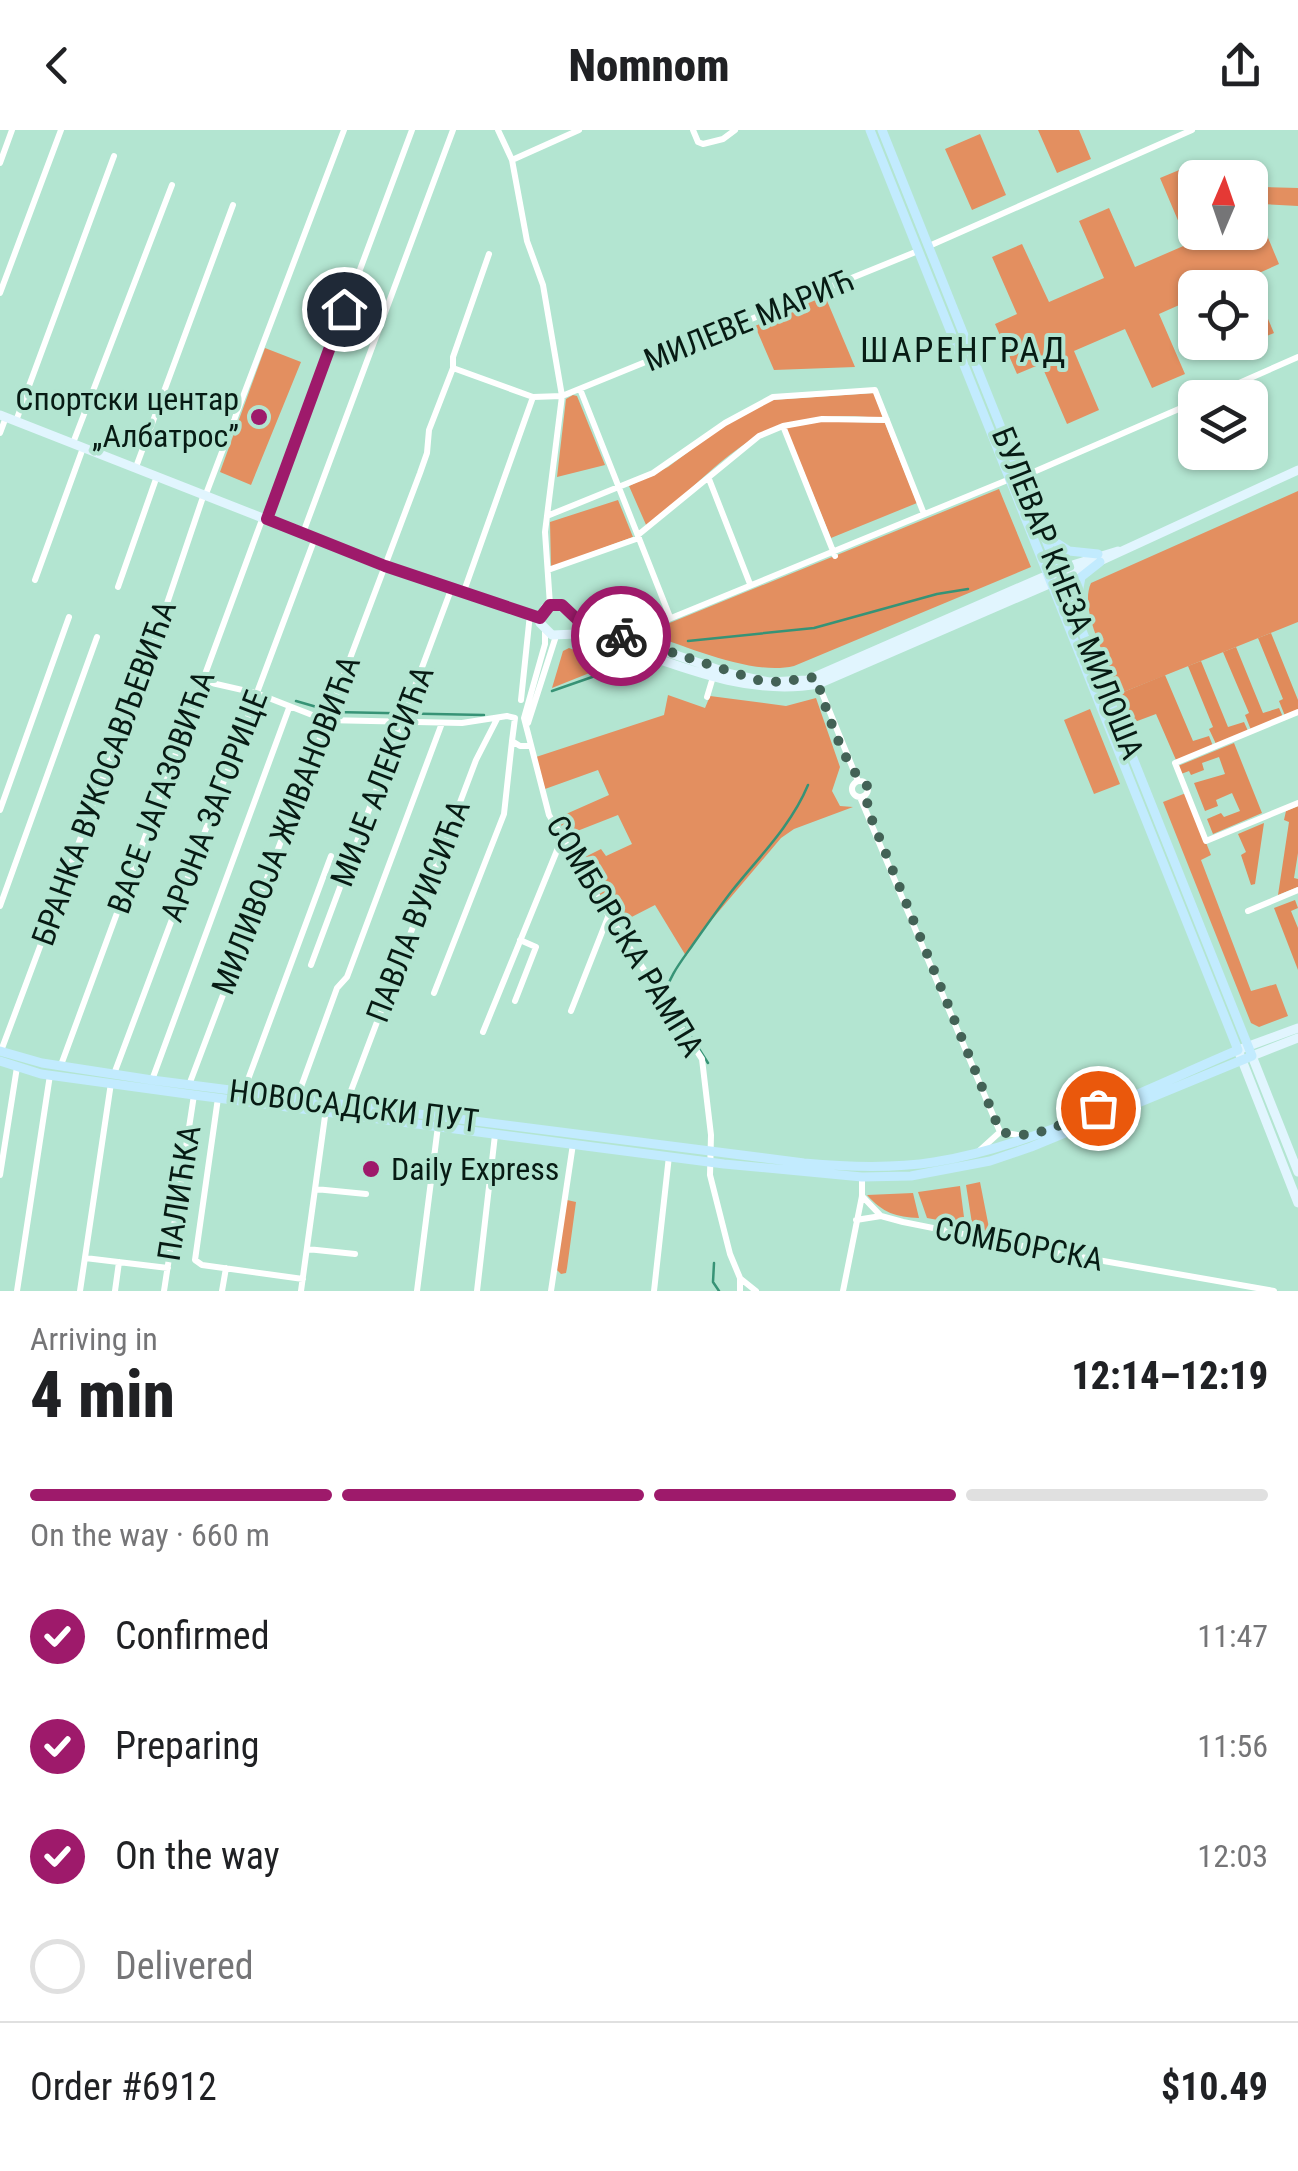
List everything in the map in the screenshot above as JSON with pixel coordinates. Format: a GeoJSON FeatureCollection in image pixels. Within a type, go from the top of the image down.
{"type":"FeatureCollection","features":[{"type":"Feature","properties":{"kind":"main road","name":"БУЛЕВАР КНЕЗА МИЛОША"},"geometry":{"type":"LineString","coordinates":[[870,130],[1010,479],[1055,576],[1245,1053]]}},
{"type":"Feature","properties":{"kind":"main road","name":"БУЛЕВАР КНЕЗА МИЛОША"},"geometry":{"type":"LineString","coordinates":[[882,130],[1045,535],[1055,576],[1112,685],[1149,811]]}},
{"type":"Feature","properties":{"kind":"main road"},"geometry":{"type":"LineString","coordinates":[[890,130],[891,151]]}},
{"type":"Feature","properties":{"kind":"main road"},"geometry":{"type":"LineString","coordinates":[[1045,535],[1066,550],[1099,558],[1078,584],[1076,613]]}},
{"type":"Feature","properties":{"kind":"main road","name":"НОВОСАДСКИ ПУТ"},"geometry":{"type":"LineString","coordinates":[[0,1051],[194,1095],[326,1108],[669,1155],[709,1156]]}},
{"type":"Feature","properties":{"kind":"main road"},"geometry":{"type":"LineString","coordinates":[[709,1156],[862,1166],[934,1162],[1028,1136],[1221,1057],[1245,1053]]}},
{"type":"Feature","properties":{"kind":"main road"},"geometry":{"type":"LineString","coordinates":[[709,1156],[806,1174],[926,1174],[990,1161],[1031,1147],[1245,1053]]}},
{"type":"Feature","properties":{"kind":"main road","name":"НОВОСАДСКИ ПУТ"},"geometry":{"type":"LineString","coordinates":[[0,1061],[50,1075],[152,1080],[296,1099],[326,1108],[345,1105],[709,1156]]}},
{"type":"Feature","properties":{"kind":"street"},"geometry":{"type":"LineString","coordinates":[[0,163],[12,130]]}},
{"type":"Feature","properties":{"kind":"street"},"geometry":{"type":"LineString","coordinates":[[0,292],[61,130]]}},
{"type":"Feature","properties":{"kind":"street","name":"БРАНКА ВУКОСАВЉЕВИЋА"},"geometry":{"type":"LineString","coordinates":[[0,1051],[344,130]]}},
{"type":"Feature","properties":{"kind":"street","name":"ВАСЕ ЈАГАЗОВИЋА"},"geometry":{"type":"LineString","coordinates":[[60,1066],[412,130]]}},
{"type":"Feature","properties":{"kind":"street"},"geometry":{"type":"LineString","coordinates":[[303,533],[453,130]]}},
{"type":"Feature","properties":{"kind":"street"},"geometry":{"type":"LineString","coordinates":[[498,130],[512,160],[526,241],[543,285],[562,396],[545,543],[550,605]]}},
{"type":"Feature","properties":{"kind":"street"},"geometry":{"type":"LineString","coordinates":[[512,160],[578,130]]}},
{"type":"Feature","properties":{"kind":"street"},"geometry":{"type":"LineString","coordinates":[[693,130],[698,142],[704,144],[723,139],[735,130]]}},
{"type":"Feature","properties":{"kind":"street"},"geometry":{"type":"LineString","coordinates":[[929,246],[1192,130]]}},
{"type":"Feature","properties":{"kind":"street"},"geometry":{"type":"LineString","coordinates":[[0,433],[114,156]]}},
{"type":"Feature","properties":{"kind":"street"},"geometry":{"type":"LineString","coordinates":[[35,580],[78,445],[172,185]]}},
{"type":"Feature","properties":{"kind":"street"},"geometry":{"type":"LineString","coordinates":[[136,468],[233,205]]}},
{"type":"Feature","properties":{"kind":"street","name":"МИЛЕВЕ МАРИЋ"},"geometry":{"type":"LineString","coordinates":[[453,368],[533,397],[562,396],[918,251]]}},
{"type":"Feature","properties":{"kind":"street","name":"МИЛИВОЈА ЖИВАНОВИЋА"},"geometry":{"type":"LineString","coordinates":[[189,1085],[420,473],[427,452],[428,430],[453,368],[453,357],[489,254]]}},
{"type":"Feature","properties":{"kind":"street"},"geometry":{"type":"LineString","coordinates":[[1246,380],[1298,357]]}},
{"type":"Feature","properties":{"kind":"street"},"geometry":{"type":"LineString","coordinates":[[580,389],[670,617]]}},
{"type":"Feature","properties":{"kind":"street"},"geometry":{"type":"LineString","coordinates":[[547,516],[668,464],[725,422],[772,397],[875,390],[924,514]]}},
{"type":"Feature","properties":{"kind":"street"},"geometry":{"type":"LineString","coordinates":[[464,591],[533,397]]}},
{"type":"Feature","properties":{"kind":"street"},"geometry":{"type":"LineString","coordinates":[[1022,477],[1178,409]]}},
{"type":"Feature","properties":{"kind":"street"},"geometry":{"type":"LineString","coordinates":[[7,418],[385,566],[535,616],[555,634],[594,637],[714,676],[774,688],[817,680],[1298,470]]}},
{"type":"Feature","properties":{"kind":"street"},"geometry":{"type":"LineString","coordinates":[[548,574],[638,536],[754,440],[783,426],[822,419],[887,420]]}},
{"type":"Feature","properties":{"kind":"street"},"geometry":{"type":"LineString","coordinates":[[783,426],[834,553]]}},
{"type":"Feature","properties":{"kind":"street"},"geometry":{"type":"LineString","coordinates":[[118,587],[156,476]]}},
{"type":"Feature","properties":{"kind":"street"},"geometry":{"type":"LineString","coordinates":[[709,479],[750,584]]}},
{"type":"Feature","properties":{"kind":"street"},"geometry":{"type":"LineString","coordinates":[[638,636],[670,617],[1010,479]]}},
{"type":"Feature","properties":{"kind":"street","name":"АРОНА ЗАГОРИЦЕ"},"geometry":{"type":"LineString","coordinates":[[80,1291],[112,1079],[315,538]]}},
{"type":"Feature","properties":{"kind":"street"},"geometry":{"type":"LineString","coordinates":[[548,574],[562,605],[580,622],[638,636],[757,680],[817,680]]}},
{"type":"Feature","properties":{"kind":"street","name":"МИЈЕ АЛЕКСИЋА"},"geometry":{"type":"LineString","coordinates":[[311,965],[452,587]]}},
{"type":"Feature","properties":{"kind":"street"},"geometry":{"type":"LineString","coordinates":[[521,700],[535,616],[550,605],[562,605]]}},
{"type":"Feature","properties":{"kind":"street"},"geometry":{"type":"LineString","coordinates":[[555,634],[570,628],[571,615]]}},
{"type":"Feature","properties":{"kind":"street"},"geometry":{"type":"LineString","coordinates":[[0,810],[69,617]]}},
{"type":"Feature","properties":{"kind":"street","name":"СОМБОРСКА РАМПА"},"geometry":{"type":"LineString","coordinates":[[555,634],[545,644],[524,718],[549,815],[608,916],[702,1058],[716,1204],[740,1278]]}},
{"type":"Feature","properties":{"kind":"street"},"geometry":{"type":"LineString","coordinates":[[0,906],[98,637]]}},
{"type":"Feature","properties":{"kind":"street"},"geometry":{"type":"LineString","coordinates":[[707,696],[714,676]]}},
{"type":"Feature","properties":{"kind":"street"},"geometry":{"type":"LineString","coordinates":[[817,680],[856,782],[852,791],[862,796],[1000,1132],[1028,1136]]}},
{"type":"Feature","properties":{"kind":"street"},"geometry":{"type":"LineString","coordinates":[[203,681],[256,693],[289,708],[328,713],[405,715],[442,722],[516,718],[504,814],[434,993]]}},
{"type":"Feature","properties":{"kind":"street"},"geometry":{"type":"LineString","coordinates":[[152,1080],[289,708]]}},
{"type":"Feature","properties":{"kind":"street"},"geometry":{"type":"LineString","coordinates":[[1298,712],[1175,763],[1206,841],[1298,803]]}},
{"type":"Feature","properties":{"kind":"street","name":"ПАВЛА ВУИСИЋА"},"geometry":{"type":"LineString","coordinates":[[345,1105],[476,760],[497,719]]}},
{"type":"Feature","properties":{"kind":"street"},"geometry":{"type":"LineString","coordinates":[[296,1099],[337,988],[347,978],[442,722]]}},
{"type":"Feature","properties":{"kind":"street"},"geometry":{"type":"LineString","coordinates":[[512,741],[530,746]]}},
{"type":"Feature","properties":{"kind":"street"},"geometry":{"type":"LineString","coordinates":[[856,782],[867,785],[862,796]]}},
{"type":"Feature","properties":{"kind":"street"},"geometry":{"type":"LineString","coordinates":[[483,1032],[558,848],[564,842]]}},
{"type":"Feature","properties":{"kind":"street"},"geometry":{"type":"LineString","coordinates":[[243,1092],[331,856]]}},
{"type":"Feature","properties":{"kind":"street"},"geometry":{"type":"LineString","coordinates":[[1248,911],[1298,890]]}},
{"type":"Feature","properties":{"kind":"street"},"geometry":{"type":"LineString","coordinates":[[571,1011],[608,916]]}},
{"type":"Feature","properties":{"kind":"street"},"geometry":{"type":"LineString","coordinates":[[515,1000],[536,947],[520,940]]}},
{"type":"Feature","properties":{"kind":"street"},"geometry":{"type":"LineString","coordinates":[[1245,1053],[1298,1028]]}},
{"type":"Feature","properties":{"kind":"street"},"geometry":{"type":"LineString","coordinates":[[1245,1053],[1298,1038]]}},
{"type":"Feature","properties":{"kind":"street"},"geometry":{"type":"LineString","coordinates":[[1245,1053],[1295,1157],[1298,1172]]}},
{"type":"Feature","properties":{"kind":"street"},"geometry":{"type":"LineString","coordinates":[[1245,1053],[1298,1202]]}},
{"type":"Feature","properties":{"kind":"street"},"geometry":{"type":"LineString","coordinates":[[0,1175],[17,1067]]}},
{"type":"Feature","properties":{"kind":"street"},"geometry":{"type":"LineString","coordinates":[[17,1291],[50,1075]]}},
{"type":"Feature","properties":{"kind":"street","name":"ПАЛИЋКА"},"geometry":{"type":"LineString","coordinates":[[164,1291],[194,1095]]}},
{"type":"Feature","properties":{"kind":"street"},"geometry":{"type":"LineString","coordinates":[[218,1098],[194,1257],[199,1264],[302,1279]]}},
{"type":"Feature","properties":{"kind":"street"},"geometry":{"type":"LineString","coordinates":[[301,1291],[326,1108]]}},
{"type":"Feature","properties":{"kind":"street"},"geometry":{"type":"LineString","coordinates":[[417,1291],[438,1126]]}},
{"type":"Feature","properties":{"kind":"street"},"geometry":{"type":"LineString","coordinates":[[977,1153],[1000,1132]]}},
{"type":"Feature","properties":{"kind":"street"},"geometry":{"type":"LineString","coordinates":[[477,1291],[496,1134]]}},
{"type":"Feature","properties":{"kind":"street"},"geometry":{"type":"LineString","coordinates":[[551,1291],[574,1143]]}},
{"type":"Feature","properties":{"kind":"street"},"geometry":{"type":"LineString","coordinates":[[654,1291],[669,1155]]}},
{"type":"Feature","properties":{"kind":"street"},"geometry":{"type":"LineString","coordinates":[[843,1291],[862,1196],[862,1177]]}},
{"type":"Feature","properties":{"kind":"street"},"geometry":{"type":"LineString","coordinates":[[315,1189],[366,1194]]}},
{"type":"Feature","properties":{"kind":"street"},"geometry":{"type":"LineString","coordinates":[[862,1196],[881,1216]]}},
{"type":"Feature","properties":{"kind":"street","name":"СОМБОРСКА"},"geometry":{"type":"LineString","coordinates":[[856,1220],[881,1216],[1058,1253],[1274,1291]]}},
{"type":"Feature","properties":{"kind":"street"},"geometry":{"type":"LineString","coordinates":[[307,1249],[356,1254]]}},
{"type":"Feature","properties":{"kind":"street"},"geometry":{"type":"LineString","coordinates":[[85,1258],[168,1268]]}},
{"type":"Feature","properties":{"kind":"street"},"geometry":{"type":"LineString","coordinates":[[115,1291],[119,1262]]}},
{"type":"Feature","properties":{"kind":"street"},"geometry":{"type":"LineString","coordinates":[[222,1291],[226,1268]]}},
{"type":"Feature","properties":{"kind":"street"},"geometry":{"type":"LineString","coordinates":[[740,1278],[740,1291]]}},
{"type":"Feature","properties":{"kind":"street"},"geometry":{"type":"LineString","coordinates":[[740,1278],[756,1291]]}},
{"type":"Feature","properties":{"kind":"shaded area"},"geometry":{"type":"Polygon","coordinates":[[[1038,130],[1079,130],[1091,159],[1057,173],[1038,130]]]}},
{"type":"Feature","properties":{"kind":"shaded area"},"geometry":{"type":"Polygon","coordinates":[[[980,134],[1006,195],[972,210],[945,149],[980,134]]]}},
{"type":"Feature","properties":{"kind":"shaded area"},"geometry":{"type":"Polygon","coordinates":[[[1178,170],[1178,220],[1160,178],[1178,170]]]}},
{"type":"Feature","properties":{"kind":"shaded area"},"geometry":{"type":"Polygon","coordinates":[[[1268,187],[1298,188],[1298,206],[1268,204],[1268,187]]]}},
{"type":"Feature","properties":{"kind":"shaded area"},"geometry":{"type":"Polygon","coordinates":[[[1109,208],[1135,267],[1178,248],[1268,250],[1268,238],[1279,264],[1266,270],[1178,270],[1178,306],[1159,314],[1185,374],[1152,388],[1125,329],[1074,351],[1099,410],[1067,424],[1041,364],[1017,374],[995,324],[1017,314],[992,257],[1022,244],[1049,302],[1104,278],[1079,221],[1109,208]]]}},
{"type":"Feature","properties":{"kind":"shaded area"},"geometry":{"type":"Polygon","coordinates":[[[825,296],[855,367],[774,370],[755,326],[825,296]]]}},
{"type":"Feature","properties":{"kind":"shaded area","name":"Спортски центар „Албатрос”"},"geometry":{"type":"Polygon","coordinates":[[[265,348],[301,362],[251,485],[220,472],[265,348]]]}},
{"type":"Feature","properties":{"kind":"shaded area"},"geometry":{"type":"Polygon","coordinates":[[[874,393],[883,418],[840,416],[776,428],[727,457],[647,527],[629,486],[668,467],[727,423],[771,400],[874,393]]]}},
{"type":"Feature","properties":{"kind":"shaded area"},"geometry":{"type":"Polygon","coordinates":[[[577,396],[605,465],[557,477],[566,399],[577,396]]]}},
{"type":"Feature","properties":{"kind":"shaded area"},"geometry":{"type":"Polygon","coordinates":[[[822,421],[885,423],[917,503],[831,538],[786,428],[822,421]]]}},
{"type":"Feature","properties":{"kind":"shaded area"},"geometry":{"type":"Polygon","coordinates":[[[999,489],[1031,567],[794,666],[739,663],[645,633],[999,489]]]}},
{"type":"Feature","properties":{"kind":"shaded area"},"geometry":{"type":"Polygon","coordinates":[[[1298,491],[1298,622],[1121,693],[1092,623],[1088,595],[1091,583],[1298,491]]]}},
{"type":"Feature","properties":{"kind":"shaded area"},"geometry":{"type":"Polygon","coordinates":[[[618,500],[633,537],[551,567],[550,522],[618,500]]]}},
{"type":"Feature","properties":{"kind":"shaded area"},"geometry":{"type":"Polygon","coordinates":[[[1271,633],[1298,700],[1298,711],[1285,716],[1279,701],[1283,699],[1258,638],[1271,633]]]}},
{"type":"Feature","properties":{"kind":"shaded area"},"geometry":{"type":"Polygon","coordinates":[[[1236,647],[1263,713],[1279,708],[1283,717],[1251,730],[1245,715],[1249,713],[1223,652],[1236,647]]]}},
{"type":"Feature","properties":{"kind":"shaded area"},"geometry":{"type":"Polygon","coordinates":[[[569,648],[612,664],[552,688],[563,651],[569,648]]]}},
{"type":"Feature","properties":{"kind":"shaded area"},"geometry":{"type":"Polygon","coordinates":[[[1201,661],[1228,727],[1244,722],[1248,731],[1216,744],[1188,666],[1201,661]]]}},
{"type":"Feature","properties":{"kind":"shaded area"},"geometry":{"type":"Polygon","coordinates":[[[1165,675],[1193,741],[1209,736],[1213,746],[1176,760],[1156,714],[1132,723],[1121,693],[1165,675]]]}},
{"type":"Feature","properties":{"kind":"shaded area"},"geometry":{"type":"Polygon","coordinates":[[[668,695],[705,708],[710,696],[786,706],[816,698],[840,767],[832,791],[840,806],[853,807],[794,829],[781,838],[698,936],[686,956],[655,905],[618,924],[579,860],[601,849],[606,856],[632,844],[618,815],[567,835],[557,818],[609,795],[598,770],[545,789],[536,757],[664,715],[668,695]]]}},
{"type":"Feature","properties":{"kind":"shaded area"},"geometry":{"type":"Polygon","coordinates":[[[1090,709],[1120,784],[1094,794],[1064,720],[1090,709]]]}},
{"type":"Feature","properties":{"kind":"shaded area"},"geometry":{"type":"Polygon","coordinates":[[[1234,743],[1262,813],[1213,834],[1207,819],[1240,811],[1232,793],[1216,800],[1218,806],[1205,811],[1194,783],[1225,774],[1219,757],[1202,763],[1204,770],[1191,775],[1189,771],[1181,774],[1178,766],[1234,743]]]}},
{"type":"Feature","properties":{"kind":"shaded area"},"geometry":{"type":"Polygon","coordinates":[[[1186,793],[1211,855],[1201,860],[1251,991],[1276,984],[1288,1016],[1259,1027],[1251,1023],[1163,802],[1186,793]]]}},
{"type":"Feature","properties":{"kind":"shaded area"},"geometry":{"type":"Polygon","coordinates":[[[1298,806],[1294,878],[1298,879],[1298,887],[1278,895],[1289,822],[1284,820],[1286,811],[1298,806]]]}},
{"type":"Feature","properties":{"kind":"shaded area"},"geometry":{"type":"Polygon","coordinates":[[[1264,823],[1255,884],[1251,885],[1241,855],[1246,852],[1238,834],[1264,823]]]}},
{"type":"Feature","properties":{"kind":"shaded area"},"geometry":{"type":"Polygon","coordinates":[[[1295,900],[1298,908],[1291,911],[1298,928],[1298,970],[1274,908],[1295,900]]]}},
{"type":"Feature","properties":{"kind":"shaded area"},"geometry":{"type":"Polygon","coordinates":[[[980,1182],[990,1233],[973,1230],[966,1185],[980,1182]]]}},
{"type":"Feature","properties":{"kind":"shaded area"},"geometry":{"type":"Polygon","coordinates":[[[960,1186],[965,1225],[927,1218],[918,1192],[960,1186]]]}},
{"type":"Feature","properties":{"kind":"shaded area"},"geometry":{"type":"Polygon","coordinates":[[[913,1193],[919,1218],[890,1213],[867,1195],[913,1193]]]}},
{"type":"Feature","properties":{"kind":"shaded area"},"geometry":{"type":"Polygon","coordinates":[[[567,1200],[576,1202],[566,1273],[561,1274],[556,1269],[567,1200]]]}},
{"type":"Feature","properties":{"kind":"waterway"},"geometry":{"type":"LineString","coordinates":[[688,641],[814,628],[968,589]]}},
{"type":"Feature","properties":{"kind":"waterway"},"geometry":{"type":"LineString","coordinates":[[552,691],[618,668]]}},
{"type":"Feature","properties":{"kind":"waterway"},"geometry":{"type":"LineString","coordinates":[[296,701],[334,712],[484,715]]}},
{"type":"Feature","properties":{"kind":"waterway"},"geometry":{"type":"LineString","coordinates":[[665,997],[681,962],[783,828],[808,785]]}},
{"type":"Feature","properties":{"kind":"waterway"},"geometry":{"type":"LineString","coordinates":[[673,1008],[708,1063]]}},
{"type":"Feature","properties":{"kind":"waterway"},"geometry":{"type":"LineString","coordinates":[[714,1263],[713,1282],[719,1291]]}},
{"type":"Feature","properties":{"kind":"way so far"},"geometry":{"type":"LineString","coordinates":[[621,636],[757,680],[780,682],[816,677],[850,767],[858,781],[867,785],[865,795],[872,820],[1000,1131],[1028,1136],[1098,1108]]}},
{"type":"Feature","properties":{"kind":"place","name":"Спортски центар „Албатрос”"},"geometry":{"type":"Point","coordinates":[259,417]}},
{"type":"Feature","properties":{"kind":"place","name":"Daily Express"},"geometry":{"type":"Point","coordinates":[371,1169]}},
{"type":"Feature","properties":{"kind":"district","name":"ШАРЕНГРАД"},"geometry":{"type":"Point","coordinates":[964,350]}},
{"type":"Feature","properties":{"kind":"route"},"geometry":{"type":"LineString","coordinates":[[344,309],[267,519],[385,566],[540,618],[550,605],[562,605],[580,622],[621,636]]}}]}
